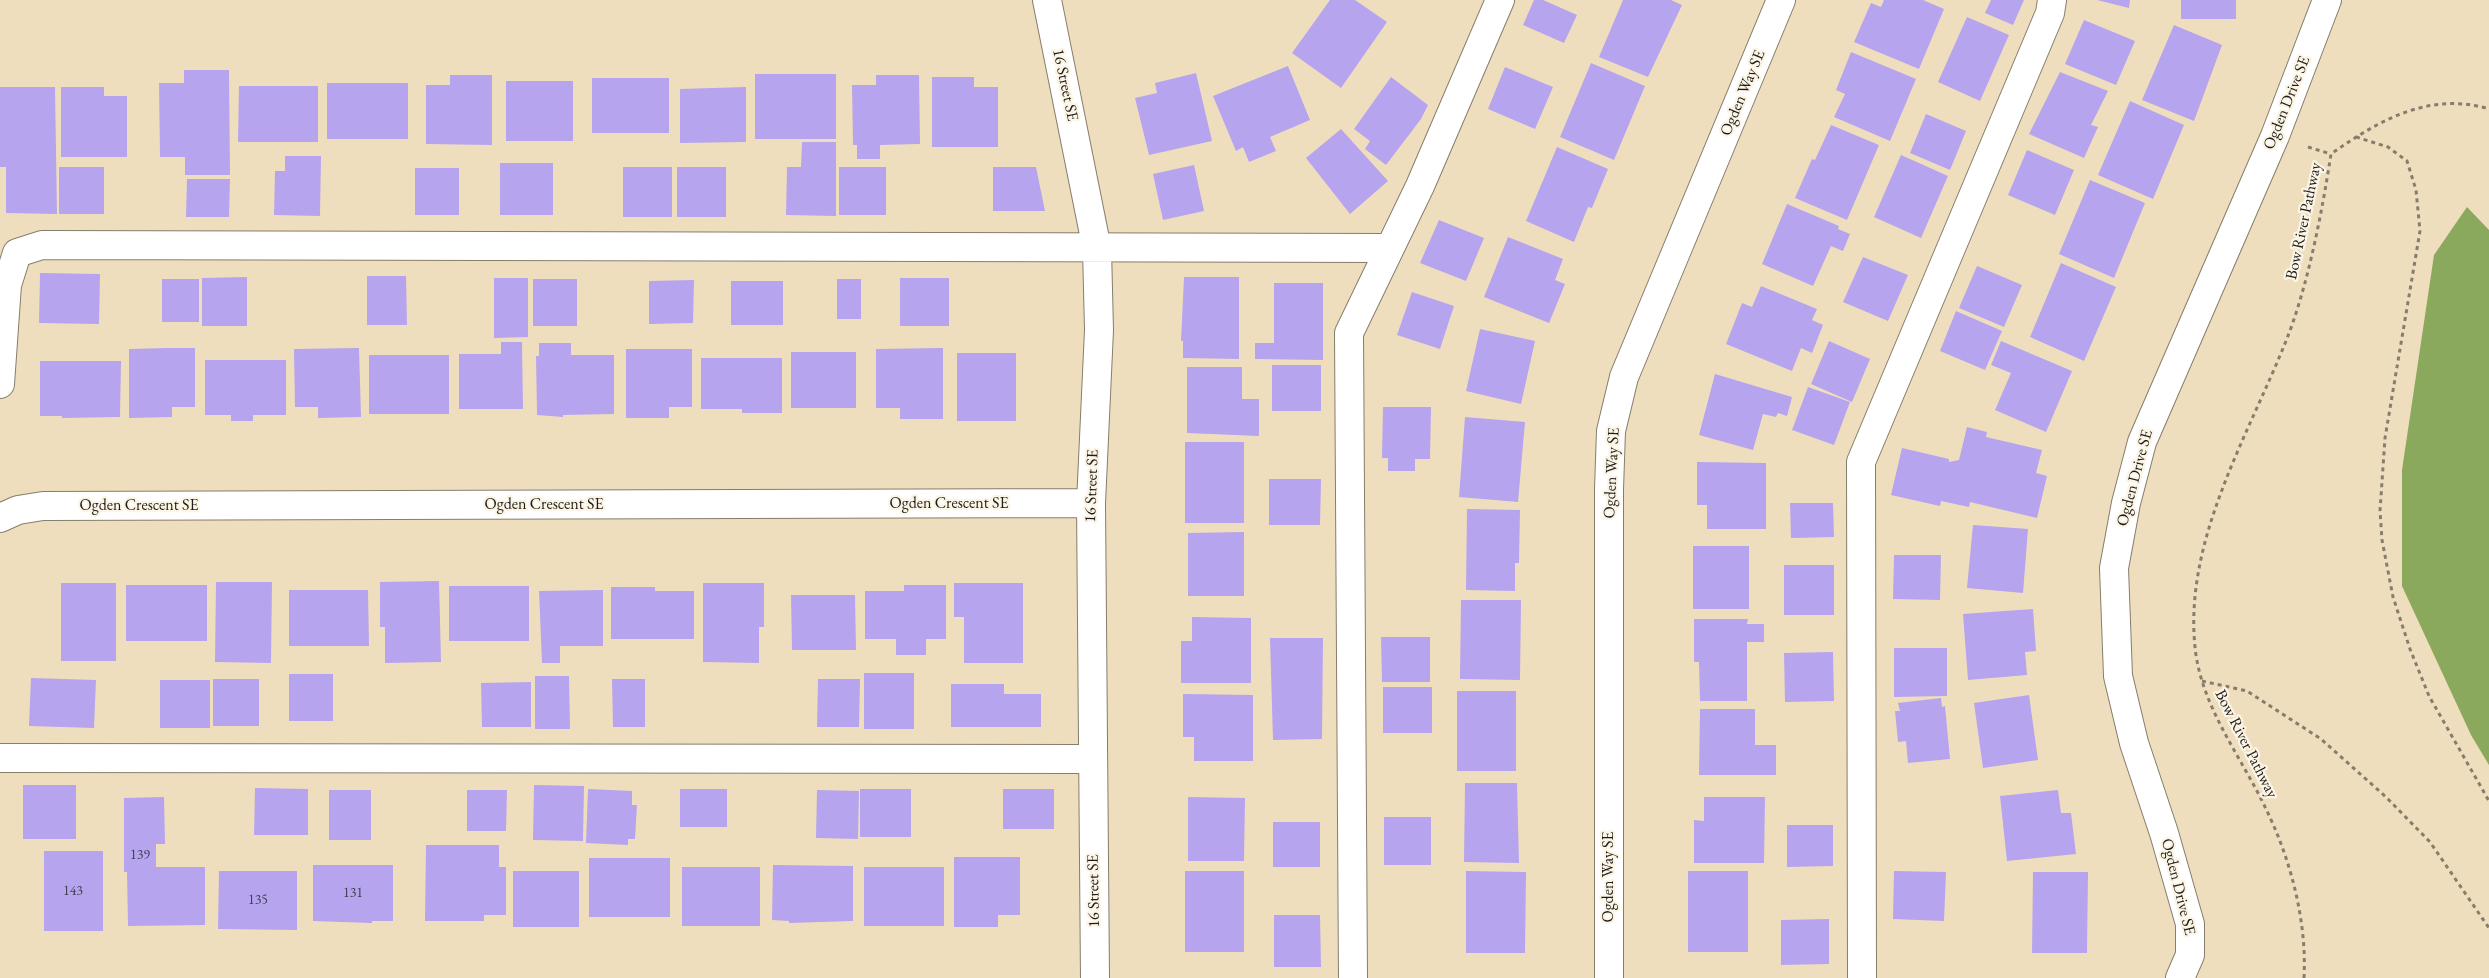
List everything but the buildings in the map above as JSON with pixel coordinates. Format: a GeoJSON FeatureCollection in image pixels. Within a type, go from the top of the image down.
{"type":"FeatureCollection","features":[{"type":"Feature","properties":{"kind":"street","name":"16 Street SE"},"geometry":{"type":"LineString","coordinates":[[1047,0],[1097,249],[1099,330],[1091,503],[1094,978]]}},
{"type":"Feature","properties":{"kind":"street"},"geometry":{"type":"LineString","coordinates":[[1353,978],[1349,333],[1388,248],[1420,186],[1500,0]]}},
{"type":"Feature","properties":{"kind":"street","name":"Ogden Way SE"},"geometry":{"type":"LineString","coordinates":[[1609,978],[1609,489],[1612,431],[1624,377],[1781,0]]}},
{"type":"Feature","properties":{"kind":"street"},"geometry":{"type":"LineString","coordinates":[[1862,978],[1861,462],[2050,13],[2052,0]]}},
{"type":"Feature","properties":{"kind":"street","name":"Ogden Drive SE"},"geometry":{"type":"LineString","coordinates":[[2180,978],[2190,955],[2192,939],[2190,924],[2164,833],[2134,743],[2118,676],[2114,568],[2126,503],[2142,442],[2274,136],[2327,0]]}},
{"type":"Feature","properties":{"kind":"street"},"geometry":{"type":"LineString","coordinates":[[0,384],[7,285],[14,261],[17,253],[42,245],[1097,249],[1388,248]]}},
{"type":"Feature","properties":{"kind":"street","name":"Ogden Crescent SE"},"geometry":{"type":"LineString","coordinates":[[0,518],[18,510],[43,506],[1091,503]]}},
{"type":"Feature","properties":{"kind":"street"},"geometry":{"type":"LineString","coordinates":[[0,758],[1092,759]]}},
{"type":"Feature","properties":{"kind":"path","name":"Bow River Pathway"},"geometry":{"type":"LineString","coordinates":[[2304,978],[2305,961],[2300,918],[2285,851],[2266,809],[2211,708],[2201,681],[2195,647],[2193,610],[2200,566],[2219,494],[2287,339],[2318,224],[2331,154],[2355,137],[2394,115],[2420,107],[2455,105],[2489,109]]}},
{"type":"Feature","properties":{"kind":"path"},"geometry":{"type":"LineString","coordinates":[[2355,137],[2388,147],[2407,161],[2416,190],[2420,231],[2385,438],[2380,511],[2382,540],[2391,587],[2410,649],[2429,696],[2489,801]]}},
{"type":"Feature","properties":{"kind":"path"},"geometry":{"type":"LineString","coordinates":[[2201,681],[2247,691],[2321,739],[2386,797],[2430,842],[2489,928]]}},
{"type":"Feature","properties":{"kind":"green space"},"geometry":{"type":"Polygon","coordinates":[[[2467,207],[2489,230],[2489,765],[2471,735],[2402,586],[2402,470],[2434,255],[2467,207]]]}}]}
